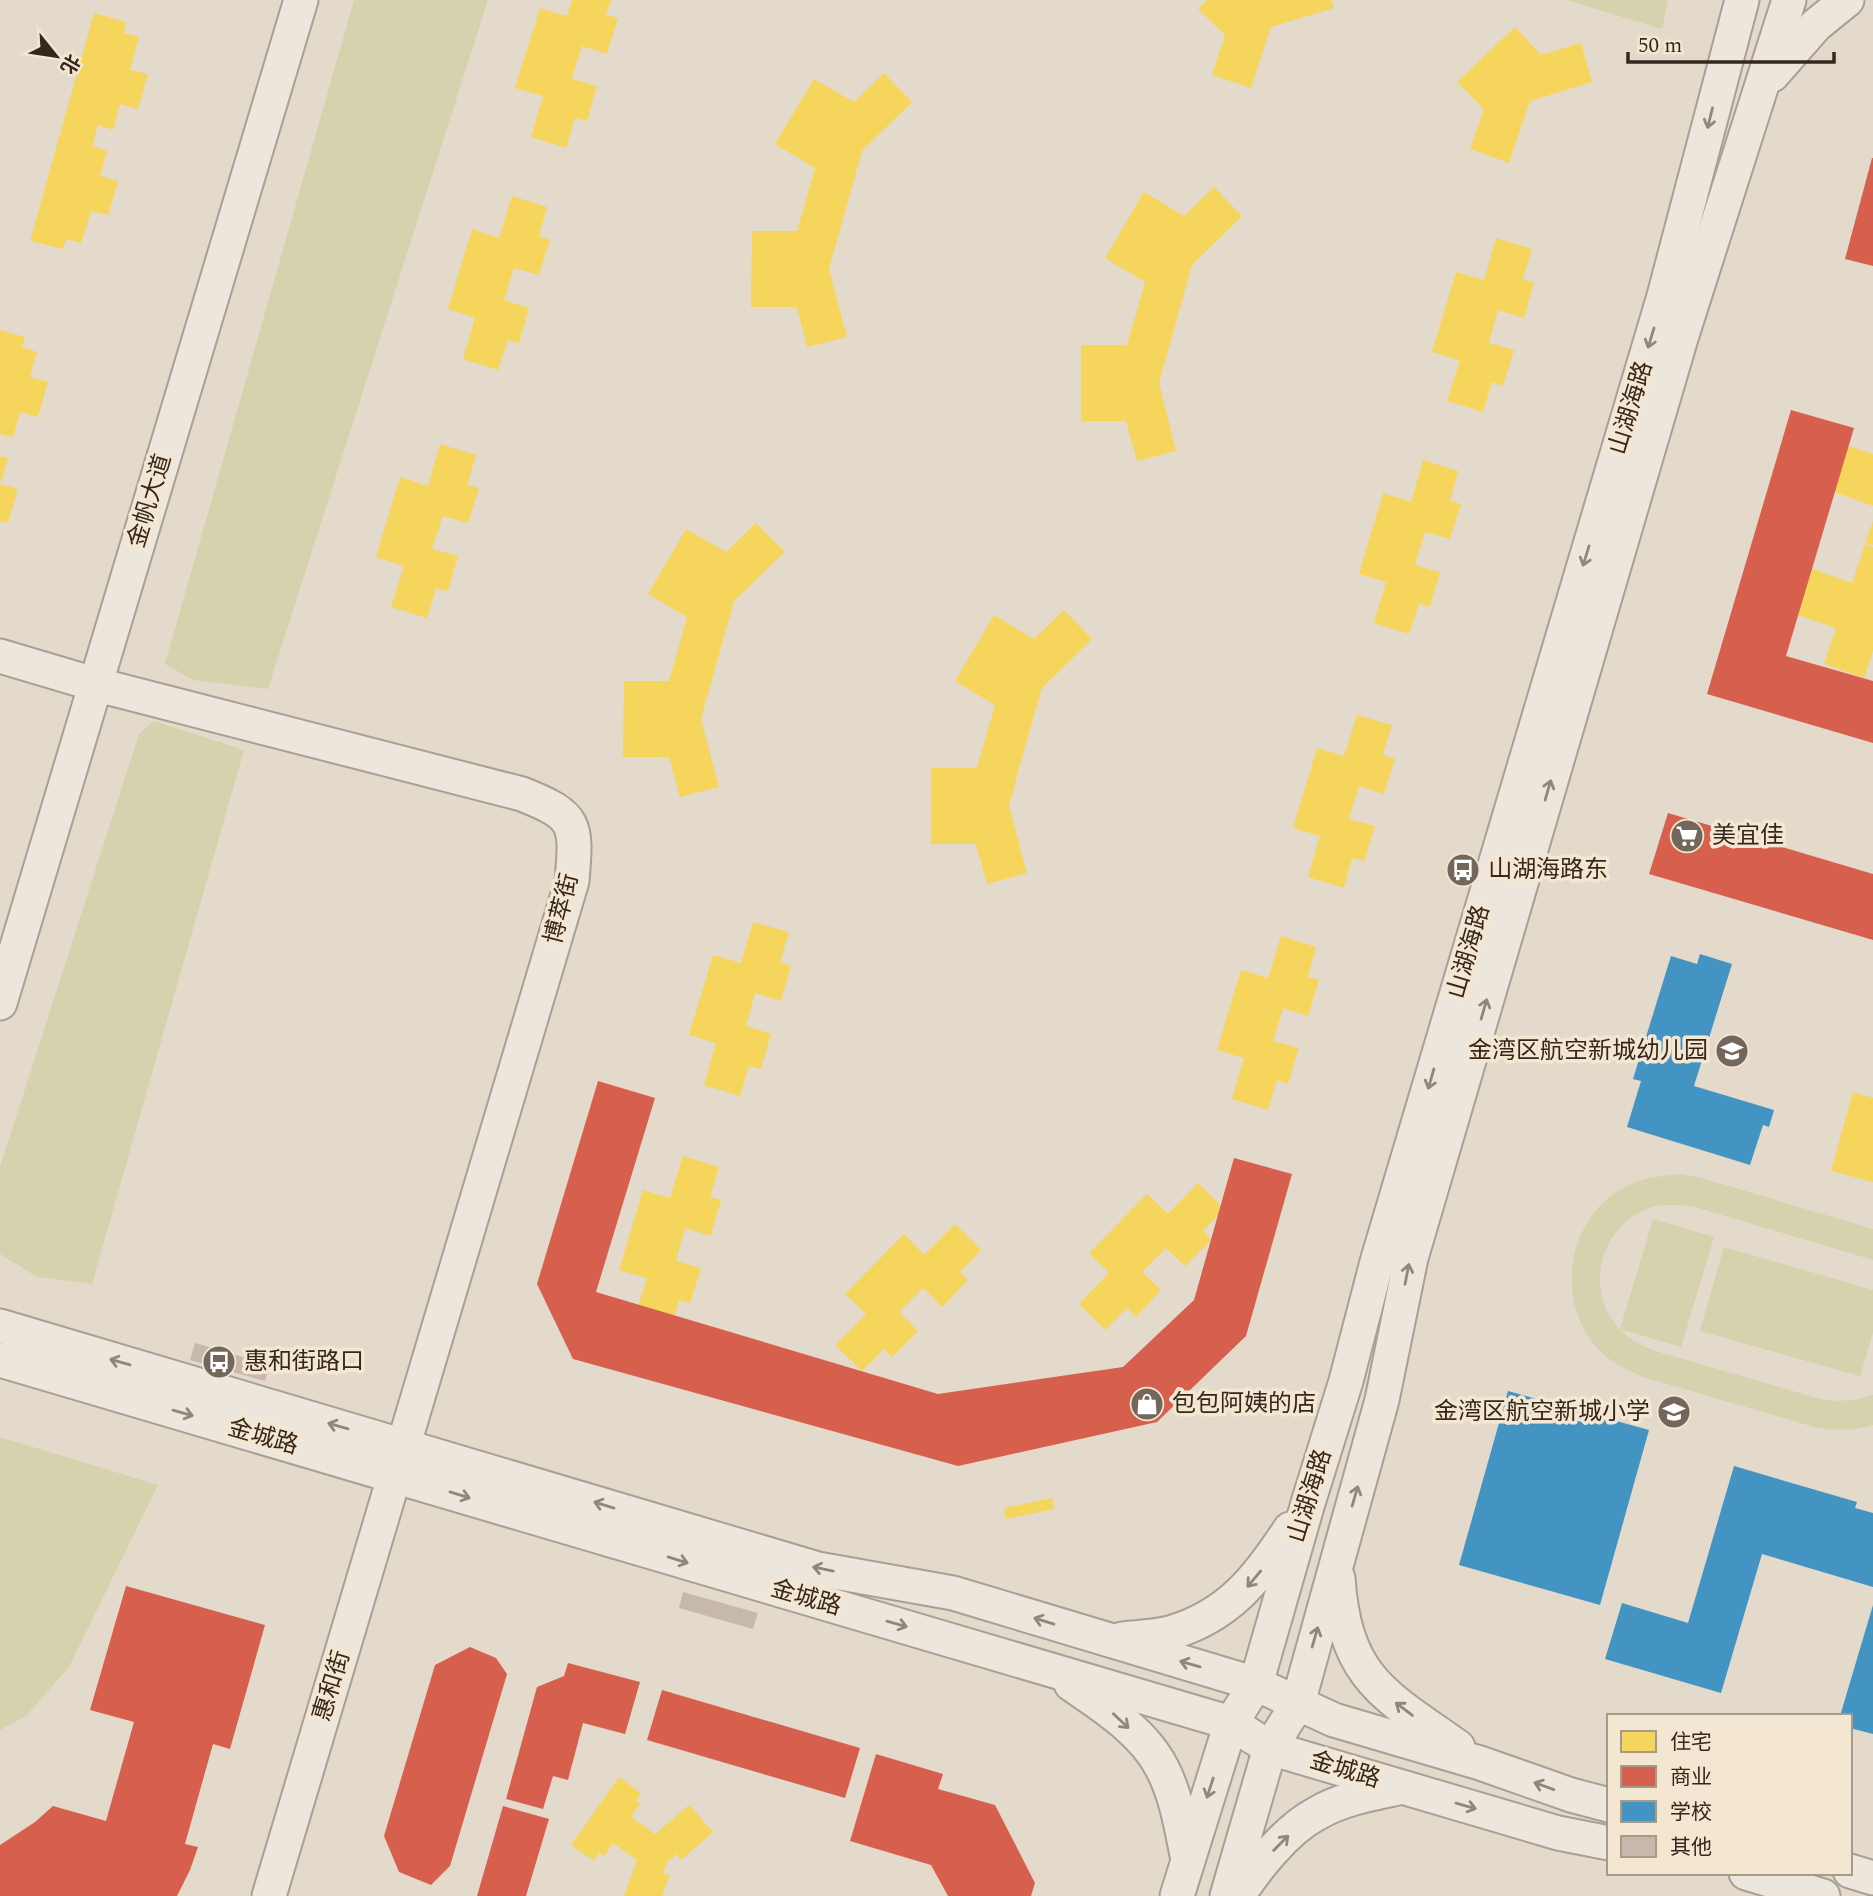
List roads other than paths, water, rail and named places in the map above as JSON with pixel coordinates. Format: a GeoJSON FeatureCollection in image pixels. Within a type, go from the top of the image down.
{"type":"FeatureCollection","features":[{"type":"Feature","properties":{"kind":"street","name":"金帆大道"},"geometry":{"type":"LineString","coordinates":[[0,1003],[301,0]]}},
{"type":"Feature","properties":{"kind":"street"},"geometry":{"type":"LineString","coordinates":[[1721,0],[1727,52]]}},
{"type":"Feature","properties":{"kind":"street","name":"山湖海路"},"geometry":{"type":"LineString","coordinates":[[1177,1896],[1231,1723],[1256,1684],[1346,1381],[1381,1249],[1664,296],[1742,0]]}},
{"type":"Feature","properties":{"kind":"street","name":"山湖海路"},"geometry":{"type":"LineString","coordinates":[[1227,1896],[1270,1748],[1298,1703],[1382,1400],[1410,1258],[1681,338],[1789,0]]}},
{"type":"Feature","properties":{"kind":"street"},"geometry":{"type":"LineString","coordinates":[[1763,84],[1816,25],[1847,0]]}},
{"type":"Feature","properties":{"kind":"street","name":"博萃街"},"geometry":{"type":"LineString","coordinates":[[0,656],[94,684],[522,794],[555,807],[573,827],[575,849],[572,881],[399,1461]]}},
{"type":"Feature","properties":{"kind":"street","name":"金城路"},"geometry":{"type":"LineString","coordinates":[[0,1326],[786,1592],[1231,1723],[1270,1748],[1558,1833],[1607,1843]]}},
{"type":"Feature","properties":{"kind":"street","name":"金城路"},"geometry":{"type":"LineString","coordinates":[[0,1360],[818,1569],[953,1593],[1256,1684],[1334,1720],[1607,1804]]}},
{"type":"Feature","properties":{"kind":"street","name":"惠和街"},"geometry":{"type":"LineString","coordinates":[[269,1896],[399,1461]]}},
{"type":"Feature","properties":{"kind":"street"},"geometry":{"type":"LineString","coordinates":[[1109,1641],[1168,1633],[1207,1619],[1240,1595],[1268,1563],[1308,1503]]}},
{"type":"Feature","properties":{"kind":"street"},"geometry":{"type":"LineString","coordinates":[[1337,1561],[1340,1602],[1358,1662],[1375,1685],[1400,1707],[1480,1763]]}},
{"type":"Feature","properties":{"kind":"street"},"geometry":{"type":"LineString","coordinates":[[1046,1667],[1119,1718],[1161,1766],[1176,1802],[1188,1858]]}},
{"type":"Feature","properties":{"kind":"street"},"geometry":{"type":"LineString","coordinates":[[1238,1896],[1255,1870],[1315,1814],[1357,1797],[1401,1787]]}},
{"type":"Feature","properties":{"kind":"street"},"geometry":{"type":"LineString","coordinates":[[1852,1872],[1873,1878]]}},
{"type":"Feature","properties":{"kind":"street"},"geometry":{"type":"LineString","coordinates":[[1753,1875],[1823,1896]]}},
{"type":"Feature","properties":{"kind":"place","name":"美宜佳"},"geometry":{"type":"Point","coordinates":[1687,836]}},
{"type":"Feature","properties":{"kind":"place","name":"山湖海路东"},"geometry":{"type":"Point","coordinates":[1463,870]}},
{"type":"Feature","properties":{"kind":"place","name":"金湾区航空新城幼儿园"},"geometry":{"type":"Point","coordinates":[1732,1051]}},
{"type":"Feature","properties":{"kind":"place","name":"惠和街路口"},"geometry":{"type":"Point","coordinates":[219,1362]}},
{"type":"Feature","properties":{"kind":"place","name":"包包阿姨的店"},"geometry":{"type":"Point","coordinates":[1147,1404]}},
{"type":"Feature","properties":{"kind":"place","name":"金湾区航空新城小学"},"geometry":{"type":"Point","coordinates":[1674,1412]}}]}
